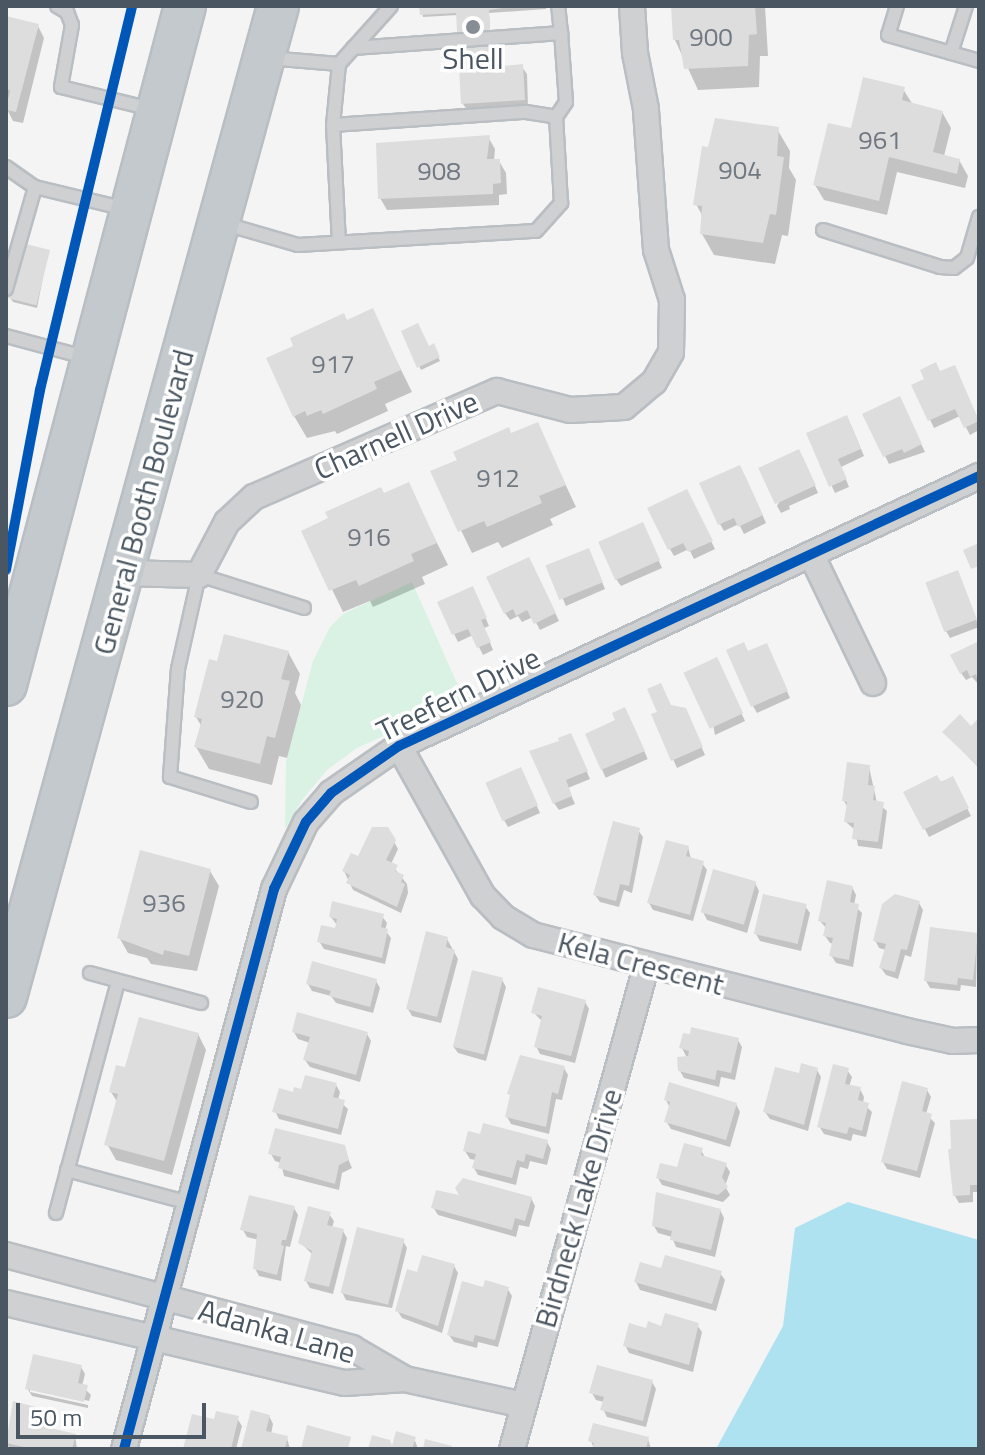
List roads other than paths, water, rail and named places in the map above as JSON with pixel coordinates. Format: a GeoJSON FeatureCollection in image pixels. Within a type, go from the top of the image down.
{"type":"FeatureCollection","features":[{"type":"Feature","properties":{"kind":"highway"},"geometry":{"type":"LineString","coordinates":[[6,685],[185,6]]}},
{"type":"Feature","properties":{"kind":"highway","name":"General Booth Boulevard"},"geometry":{"type":"LineString","coordinates":[[6,997],[278,6]]}},
{"type":"Feature","properties":{"kind":"street","name":"Charnell Drive"},"geometry":{"type":"LineString","coordinates":[[199,575],[227,522],[254,497],[497,391],[570,410],[624,407],[654,382],[671,352],[672,300],[656,250],[646,109],[635,53],[632,6]]}},
{"type":"Feature","properties":{"kind":"street","name":"Treefern Drive"},"geometry":{"type":"LineString","coordinates":[[124,1449],[254,955],[287,856],[306,822],[331,793],[399,746],[979,476]]}},
{"type":"Feature","properties":{"kind":"street"},"geometry":{"type":"LineString","coordinates":[[811,554],[873,683]]}},
{"type":"Feature","properties":{"kind":"street"},"geometry":{"type":"LineString","coordinates":[[123,573],[199,575]]}},
{"type":"Feature","properties":{"kind":"street","name":"Kela Crescent"},"geometry":{"type":"LineString","coordinates":[[399,746],[483,896],[503,917],[533,935],[646,967],[907,1031],[953,1041],[979,1040]]}},
{"type":"Feature","properties":{"kind":"street","name":"Birdneck Lake Drive"},"geometry":{"type":"LineString","coordinates":[[512,1449],[646,967]]}},
{"type":"Feature","properties":{"kind":"street","name":"Adanka Lane"},"geometry":{"type":"LineString","coordinates":[[6,1255],[352,1348],[405,1379]]}},
{"type":"Feature","properties":{"kind":"street","name":"Adanka Lane"},"geometry":{"type":"LineString","coordinates":[[6,1303],[345,1383],[405,1379],[523,1405]]}},
{"type":"Feature","properties":{"kind":"lane"},"geometry":{"type":"LineString","coordinates":[[57,6],[67,12],[72,25],[61,87],[158,111]]}},
{"type":"Feature","properties":{"kind":"lane"},"geometry":{"type":"LineString","coordinates":[[339,242],[333,125],[339,64],[391,6]]}},
{"type":"Feature","properties":{"kind":"lane"},"geometry":{"type":"LineString","coordinates":[[219,223],[298,245],[536,231],[561,203],[556,117],[566,102],[558,6]]}},
{"type":"Feature","properties":{"kind":"lane"},"geometry":{"type":"LineString","coordinates":[[897,6],[888,35],[979,61]]}},
{"type":"Feature","properties":{"kind":"lane"},"geometry":{"type":"LineString","coordinates":[[951,53],[966,6]]}},
{"type":"Feature","properties":{"kind":"lane"},"geometry":{"type":"LineString","coordinates":[[353,48],[561,33]]}},
{"type":"Feature","properties":{"kind":"lane"},"geometry":{"type":"LineString","coordinates":[[265,57],[339,64]]}},
{"type":"Feature","properties":{"kind":"lane"},"geometry":{"type":"LineString","coordinates":[[333,125],[526,112],[556,117]]}},
{"type":"Feature","properties":{"kind":"lane"},"geometry":{"type":"LineString","coordinates":[[6,167],[35,187],[131,210]]}},
{"type":"Feature","properties":{"kind":"lane"},"geometry":{"type":"LineString","coordinates":[[6,289],[35,187]]}},
{"type":"Feature","properties":{"kind":"lane"},"geometry":{"type":"LineString","coordinates":[[823,230],[940,267],[954,268],[967,258],[979,217]]}},
{"type":"Feature","properties":{"kind":"lane"},"geometry":{"type":"LineString","coordinates":[[6,336],[92,359]]}},
{"type":"Feature","properties":{"kind":"lane"},"geometry":{"type":"LineString","coordinates":[[251,802],[170,777],[178,669],[199,575],[304,608]]}},
{"type":"Feature","properties":{"kind":"lane"},"geometry":{"type":"LineString","coordinates":[[90,973],[201,1003]]}},
{"type":"Feature","properties":{"kind":"lane"},"geometry":{"type":"LineString","coordinates":[[56,1213],[118,981]]}},
{"type":"Feature","properties":{"kind":"lane"},"geometry":{"type":"LineString","coordinates":[[67,1170],[189,1203]]}},
{"type":"Feature","properties":{"kind":"water"},"geometry":{"type":"Polygon","coordinates":[[[848,1202],[979,1240],[979,1449],[716,1449],[783,1326],[795,1228],[848,1202]]]}},
{"type":"Feature","properties":{"kind":"place","name":"Shell"},"geometry":{"type":"Point","coordinates":[473,27]}}]}
